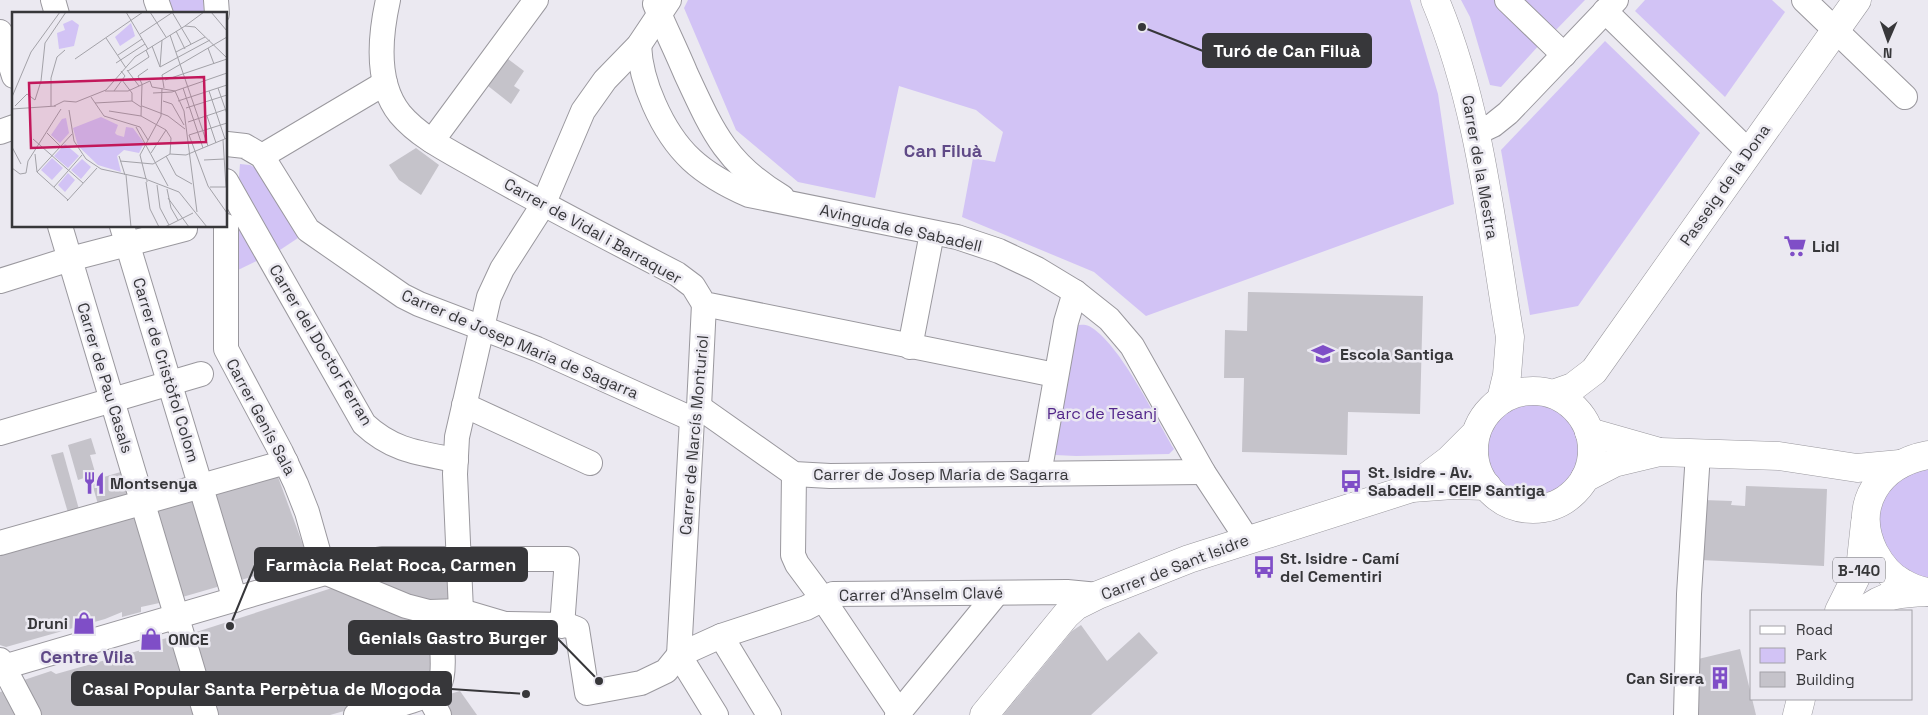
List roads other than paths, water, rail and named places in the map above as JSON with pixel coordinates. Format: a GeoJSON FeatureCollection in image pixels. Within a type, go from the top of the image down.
{"type":"FeatureCollection","features":[{"type":"Feature","properties":{"kind":"main road","name":"Carrer de la Mestra"},"geometry":{"type":"LineString","coordinates":[[1435,0],[1456,54],[1476,133],[1510,337],[1508,374],[1501,400]]}},
{"type":"Feature","properties":{"kind":"main road"},"geometry":{"type":"LineString","coordinates":[[1835,30],[1853,0]]}},
{"type":"Feature","properties":{"kind":"main road","name":"Passeig de la Dona"},"geometry":{"type":"LineString","coordinates":[[1546,393],[1573,387],[1594,371],[1857,0]]}},
{"type":"Feature","properties":{"kind":"main road","name":"Carrer de la Mestra"},"geometry":{"type":"LineString","coordinates":[[1510,337],[1522,364],[1546,393]]}},
{"type":"Feature","properties":{"kind":"main road","name":"Passeig de la Dona"},"geometry":{"type":"LineString","coordinates":[[1585,424],[1594,371]]}},
{"type":"Feature","properties":{"kind":"main road"},"geometry":{"type":"LineString","coordinates":[[1585,424],[1591,459],[1585,478],[1576,490],[1556,504],[1542,508],[1514,506],[1500,500],[1487,486],[1477,468],[1475,456],[1476,433],[1488,412],[1501,400],[1521,393],[1546,393],[1565,401],[1585,424],[1660,452]]}},
{"type":"Feature","properties":{"kind":"main road","name":"Carrer de Sant Isidre"},"geometry":{"type":"LineString","coordinates":[[1412,488],[1449,460],[1476,433]]}},
{"type":"Feature","properties":{"kind":"main road"},"geometry":{"type":"LineString","coordinates":[[1585,478],[1614,463],[1660,452],[1744,453],[1814,460],[1857,468],[1900,464],[1928,455]]}},
{"type":"Feature","properties":{"kind":"main road"},"geometry":{"type":"LineString","coordinates":[[1814,460],[1853,485],[1866,518],[1873,549],[1886,571],[1908,586],[1928,592]]}},
{"type":"Feature","properties":{"kind":"main road"},"geometry":{"type":"LineString","coordinates":[[1866,518],[1876,486],[1892,469],[1900,464]]}},
{"type":"Feature","properties":{"kind":"main road","name":"Carrer de Sant Isidre"},"geometry":{"type":"LineString","coordinates":[[984,715],[1066,616],[1076,606],[1098,595],[1189,559],[1247,539],[1412,488],[1453,485],[1487,486]]}},
{"type":"Feature","properties":{"kind":"main road","name":"B-140"},"geometry":{"type":"LineString","coordinates":[[1840,610],[1860,569],[1866,518]]}},
{"type":"Feature","properties":{"kind":"main road"},"geometry":{"type":"LineString","coordinates":[[1865,610],[1883,598],[1899,593],[1928,592]]}},
{"type":"Feature","properties":{"kind":"main road"},"geometry":{"type":"LineString","coordinates":[[1797,715],[1801,700]]}},
{"type":"Feature","properties":{"kind":"main road"},"geometry":{"type":"LineString","coordinates":[[1814,715],[1818,700]]}},
{"type":"Feature","properties":{"kind":"street"},"geometry":{"type":"LineString","coordinates":[[156,0],[160,12]]}},
{"type":"Feature","properties":{"kind":"street","name":"Carrer de Vidal i Barraquer"},"geometry":{"type":"LineString","coordinates":[[388,0],[382,26],[381,45],[385,83],[400,113],[432,141],[543,205],[677,274],[693,286],[704,304]]}},
{"type":"Feature","properties":{"kind":"street"},"geometry":{"type":"LineString","coordinates":[[432,141],[536,0]]}},
{"type":"Feature","properties":{"kind":"street"},"geometry":{"type":"LineString","coordinates":[[1507,0],[1564,55]]}},
{"type":"Feature","properties":{"kind":"street"},"geometry":{"type":"LineString","coordinates":[[1804,0],[1906,97]]}},
{"type":"Feature","properties":{"kind":"street"},"geometry":{"type":"LineString","coordinates":[[356,715],[434,705],[442,673],[459,558],[457,437],[489,297],[502,269],[543,205],[582,111],[605,80],[639,45],[661,5]]}},
{"type":"Feature","properties":{"kind":"street","name":"Avinguda de Sabadell"},"geometry":{"type":"LineString","coordinates":[[661,5],[713,132],[735,162],[767,188],[792,203]]}},
{"type":"Feature","properties":{"kind":"street"},"geometry":{"type":"LineString","coordinates":[[1476,133],[1493,125],[1508,113],[1610,6],[1749,152]]}},
{"type":"Feature","properties":{"kind":"street"},"geometry":{"type":"LineString","coordinates":[[0,32],[12,70]]}},
{"type":"Feature","properties":{"kind":"street","name":"Avinguda de Sabadell"},"geometry":{"type":"LineString","coordinates":[[639,45],[640,66],[658,113],[672,141],[691,161],[720,182],[749,195],[957,238],[999,251],[1037,269],[1075,292],[1109,319],[1132,346],[1203,472],[1247,539]]}},
{"type":"Feature","properties":{"kind":"street"},"geometry":{"type":"LineString","coordinates":[[228,139],[245,146],[262,156],[385,83]]}},
{"type":"Feature","properties":{"kind":"street"},"geometry":{"type":"LineString","coordinates":[[0,132],[12,128]]}},
{"type":"Feature","properties":{"kind":"street","name":"Carrer de Josep Maria de Sagarra"},"geometry":{"type":"LineString","coordinates":[[262,156],[308,230],[403,296],[696,413],[794,474],[830,476],[1203,472]]}},
{"type":"Feature","properties":{"kind":"street","name":"Carrer del Doctor Ferran"},"geometry":{"type":"LineString","coordinates":[[228,185],[364,424],[392,445],[404,450],[456,460]]}},
{"type":"Feature","properties":{"kind":"street","name":"Carrer de Pau Casals"},"geometry":{"type":"LineString","coordinates":[[61,228],[206,715]]}},
{"type":"Feature","properties":{"kind":"street","name":"Carrer Genís Sala"},"geometry":{"type":"LineString","coordinates":[[226,228],[226,349],[286,462],[307,512],[324,572]]}},
{"type":"Feature","properties":{"kind":"street"},"geometry":{"type":"LineString","coordinates":[[0,281],[70,259],[125,236],[185,229]]}},
{"type":"Feature","properties":{"kind":"street"},"geometry":{"type":"LineString","coordinates":[[910,347],[932,234]]}},
{"type":"Feature","properties":{"kind":"street","name":"Carrer de Cristòfol Colom"},"geometry":{"type":"LineString","coordinates":[[125,236],[235,600]]}},
{"type":"Feature","properties":{"kind":"street"},"geometry":{"type":"LineString","coordinates":[[1039,474],[1055,375],[1066,322],[1075,292]]}},
{"type":"Feature","properties":{"kind":"street"},"geometry":{"type":"LineString","coordinates":[[704,304],[1055,375]]}},
{"type":"Feature","properties":{"kind":"street","name":"Carrer de Narcís Monturiol"},"geometry":{"type":"LineString","coordinates":[[679,656],[704,304]]}},
{"type":"Feature","properties":{"kind":"street"},"geometry":{"type":"LineString","coordinates":[[0,433],[201,374]]}},
{"type":"Feature","properties":{"kind":"street"},"geometry":{"type":"LineString","coordinates":[[464,405],[590,463]]}},
{"type":"Feature","properties":{"kind":"street"},"geometry":{"type":"LineString","coordinates":[[1686,715],[1690,594],[1698,453]]}},
{"type":"Feature","properties":{"kind":"street"},"geometry":{"type":"LineString","coordinates":[[0,543],[286,462]]}},
{"type":"Feature","properties":{"kind":"street"},"geometry":{"type":"LineString","coordinates":[[794,474],[793,555],[797,564],[824,599],[898,713],[996,592]]}},
{"type":"Feature","properties":{"kind":"street"},"geometry":{"type":"LineString","coordinates":[[29,715],[1,665],[176,617],[324,572],[358,574],[406,606],[450,612],[505,624],[562,626],[568,559],[382,559],[358,574]]}},
{"type":"Feature","properties":{"kind":"street","name":"Carrer d'Anselm Clavé"},"geometry":{"type":"LineString","coordinates":[[562,626],[577,629],[587,693],[641,683],[666,671],[679,656],[721,636],[806,608],[844,592],[1067,592],[1098,595]]}},
{"type":"Feature","properties":{"kind":"street"},"geometry":{"type":"LineString","coordinates":[[721,636],[770,715]]}},
{"type":"Feature","properties":{"kind":"street"},"geometry":{"type":"LineString","coordinates":[[679,656],[716,715]]}},
{"type":"Feature","properties":{"kind":"place","name":"Turó de Can Filuà"},"geometry":{"type":"Point","coordinates":[1142,27]}},
{"type":"Feature","properties":{"kind":"place","name":"Lidl"},"geometry":{"type":"Point","coordinates":[1795,246]}},
{"type":"Feature","properties":{"kind":"place","name":"Escola Santiga"},"geometry":{"type":"Point","coordinates":[1323,354]}},
{"type":"Feature","properties":{"kind":"place","name":"St. Isidre - Av. Sabadell - CEIP Santiga"},"geometry":{"type":"Point","coordinates":[1351,481]}},
{"type":"Feature","properties":{"kind":"place","name":"Montsenya"},"geometry":{"type":"Point","coordinates":[94,483]}},
{"type":"Feature","properties":{"kind":"place","name":"St. Isidre - Camí del Cementiri"},"geometry":{"type":"Point","coordinates":[1264,567]}},
{"type":"Feature","properties":{"kind":"place","name":"Druni"},"geometry":{"type":"Point","coordinates":[84,623]}},
{"type":"Feature","properties":{"kind":"place","name":"Farmàcia Relat Roca, Carmen"},"geometry":{"type":"Point","coordinates":[230,626]}},
{"type":"Feature","properties":{"kind":"place","name":"ONCE"},"geometry":{"type":"Point","coordinates":[151,639]}},
{"type":"Feature","properties":{"kind":"place","name":"Can Sirera"},"geometry":{"type":"Point","coordinates":[1720,678]}},
{"type":"Feature","properties":{"kind":"place","name":"Genials Gastro Burger"},"geometry":{"type":"Point","coordinates":[599,681]}},
{"type":"Feature","properties":{"kind":"place","name":"Casal Popular Santa Perpètua de Mogoda"},"geometry":{"type":"Point","coordinates":[526,694]}},
{"type":"Feature","properties":{"kind":"district","name":"Can Filuà"},"geometry":{"type":"Point","coordinates":[943,150]}},
{"type":"Feature","properties":{"kind":"district","name":"Centre Vila"},"geometry":{"type":"Point","coordinates":[87,656]}},
{"type":"Feature","properties":{"kind":"park label","name":"Parc de Tesanj"},"geometry":{"type":"Point","coordinates":[1102,413]}}]}
